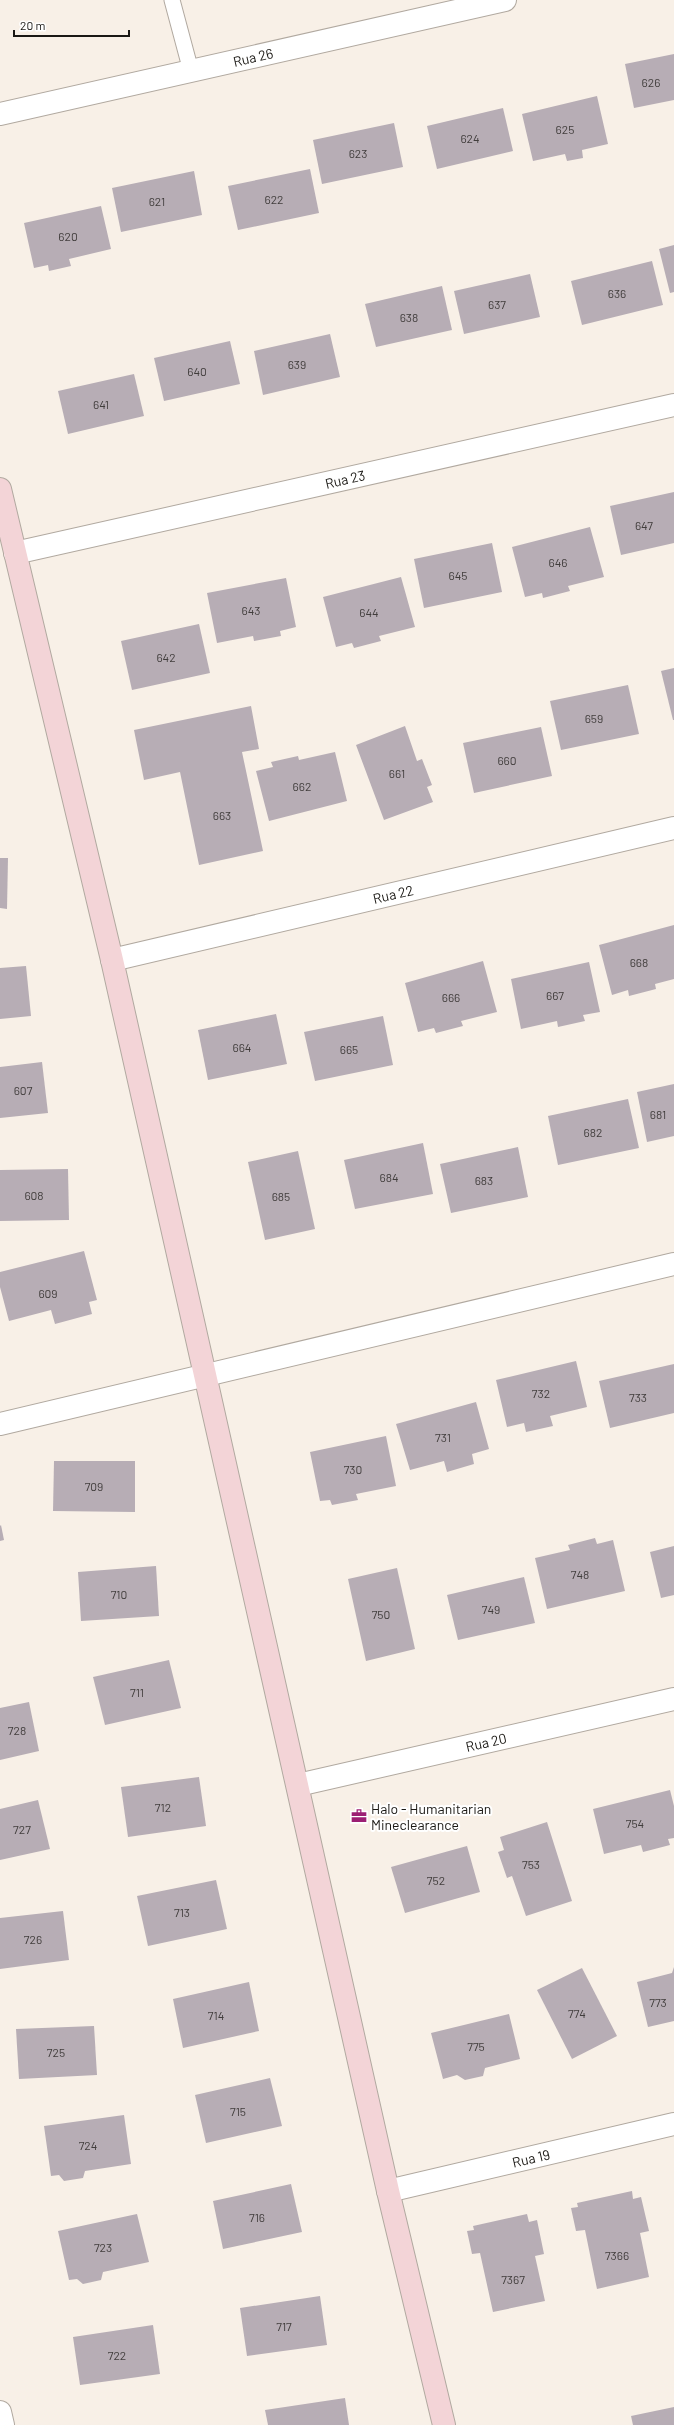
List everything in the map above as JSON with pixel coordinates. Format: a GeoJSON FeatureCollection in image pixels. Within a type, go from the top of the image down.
{"type":"FeatureCollection","features":[{"type":"Feature","properties":{"kind":"street","name":"Rua 26"},"geometry":{"type":"LineString","coordinates":[[0,114],[505,0]]}},
{"type":"Feature","properties":{"kind":"street","name":"Rua 23"},"geometry":{"type":"LineString","coordinates":[[15,553],[674,404]]}},
{"type":"Feature","properties":{"kind":"street"},"geometry":{"type":"LineString","coordinates":[[0,489],[112,960],[388,2191],[444,2425]]}},
{"type":"Feature","properties":{"kind":"street","name":"Rua 22"},"geometry":{"type":"LineString","coordinates":[[112,960],[674,828]]}},
{"type":"Feature","properties":{"kind":"street"},"geometry":{"type":"LineString","coordinates":[[0,1424],[674,1264]]}},
{"type":"Feature","properties":{"kind":"street","name":"Rua 20"},"geometry":{"type":"LineString","coordinates":[[298,1785],[674,1699]]}},
{"type":"Feature","properties":{"kind":"street","name":"Rua 19"},"geometry":{"type":"LineString","coordinates":[[388,2191],[674,2124]]}},
{"type":"Feature","properties":{"kind":"street"},"geometry":{"type":"LineString","coordinates":[[0,2412],[3,2425]]}},
{"type":"Feature","properties":{"kind":"lane"},"geometry":{"type":"LineString","coordinates":[[172,0],[191,71]]}},
{"type":"Feature","properties":{"kind":"building"},"geometry":{"type":"Polygon","coordinates":[[[674,54],[674,100],[634,108],[625,64],[674,54]]]}},
{"type":"Feature","properties":{"kind":"building"},"geometry":{"type":"Polygon","coordinates":[[[597,96],[608,144],[582,150],[583,158],[567,161],[565,154],[533,161],[522,114],[597,96]]]}},
{"type":"Feature","properties":{"kind":"building"},"geometry":{"type":"Polygon","coordinates":[[[503,108],[513,151],[437,169],[427,126],[503,108]]]}},
{"type":"Feature","properties":{"kind":"building"},"geometry":{"type":"Polygon","coordinates":[[[394,123],[403,167],[322,184],[313,140],[394,123]]]}},
{"type":"Feature","properties":{"kind":"building"},"geometry":{"type":"Polygon","coordinates":[[[310,169],[319,213],[238,230],[228,186],[310,169]]]}},
{"type":"Feature","properties":{"kind":"building"},"geometry":{"type":"Polygon","coordinates":[[[194,171],[202,215],[121,232],[112,188],[194,171]]]}},
{"type":"Feature","properties":{"kind":"building"},"geometry":{"type":"Polygon","coordinates":[[[101,206],[111,249],[69,259],[71,266],[49,271],[48,265],[34,268],[24,223],[101,206]]]}},
{"type":"Feature","properties":{"kind":"building"},"geometry":{"type":"Polygon","coordinates":[[[674,245],[674,292],[670,293],[659,249],[674,245]]]}},
{"type":"Feature","properties":{"kind":"building"},"geometry":{"type":"Polygon","coordinates":[[[652,261],[663,305],[582,325],[571,281],[652,261]]]}},
{"type":"Feature","properties":{"kind":"building"},"geometry":{"type":"Polygon","coordinates":[[[530,274],[540,317],[464,334],[454,291],[530,274]]]}},
{"type":"Feature","properties":{"kind":"building"},"geometry":{"type":"Polygon","coordinates":[[[442,286],[452,330],[376,347],[365,304],[442,286]]]}},
{"type":"Feature","properties":{"kind":"building"},"geometry":{"type":"Polygon","coordinates":[[[330,334],[340,377],[263,395],[254,351],[330,334]]]}},
{"type":"Feature","properties":{"kind":"building"},"geometry":{"type":"Polygon","coordinates":[[[230,341],[240,384],[164,401],[154,358],[230,341]]]}},
{"type":"Feature","properties":{"kind":"building"},"geometry":{"type":"Polygon","coordinates":[[[134,374],[144,416],[68,434],[58,391],[134,374]]]}},
{"type":"Feature","properties":{"kind":"building"},"geometry":{"type":"Polygon","coordinates":[[[674,492],[674,543],[621,555],[610,506],[674,492]]]}},
{"type":"Feature","properties":{"kind":"building"},"geometry":{"type":"Polygon","coordinates":[[[590,527],[604,577],[568,586],[570,591],[543,598],[542,593],[525,597],[512,547],[590,527]]]}},
{"type":"Feature","properties":{"kind":"building"},"geometry":{"type":"Polygon","coordinates":[[[492,543],[502,592],[424,608],[414,559],[492,543]]]}},
{"type":"Feature","properties":{"kind":"building"},"geometry":{"type":"Polygon","coordinates":[[[401,577],[415,627],[379,636],[381,641],[354,648],[352,643],[336,647],[323,597],[401,577]]]}},
{"type":"Feature","properties":{"kind":"building"},"geometry":{"type":"Polygon","coordinates":[[[286,578],[296,627],[280,631],[281,636],[254,641],[253,636],[217,643],[207,593],[286,578]]]}},
{"type":"Feature","properties":{"kind":"building"},"geometry":{"type":"Polygon","coordinates":[[[199,624],[210,673],[132,690],[121,641],[199,624]]]}},
{"type":"Feature","properties":{"kind":"building"},"geometry":{"type":"Polygon","coordinates":[[[674,668],[674,720],[673,720],[661,671],[674,668]]]}},
{"type":"Feature","properties":{"kind":"building"},"geometry":{"type":"Polygon","coordinates":[[[628,685],[639,734],[561,750],[550,701],[628,685]]]}},
{"type":"Feature","properties":{"kind":"building"},"geometry":{"type":"Polygon","coordinates":[[[251,706],[259,749],[242,752],[263,851],[199,865],[180,772],[144,780],[134,730],[251,706]]]}},
{"type":"Feature","properties":{"kind":"building"},"geometry":{"type":"Polygon","coordinates":[[[405,726],[417,761],[422,759],[432,785],[427,787],[433,802],[384,820],[356,745],[405,726]]]}},
{"type":"Feature","properties":{"kind":"building"},"geometry":{"type":"Polygon","coordinates":[[[541,727],[552,776],[474,793],[463,743],[541,727]]]}},
{"type":"Feature","properties":{"kind":"building"},"geometry":{"type":"Polygon","coordinates":[[[335,752],[347,801],[269,821],[256,771],[273,767],[271,762],[298,756],[299,760],[335,752]]]}},
{"type":"Feature","properties":{"kind":"building"},"geometry":{"type":"Polygon","coordinates":[[[0,858],[8,858],[7,909],[0,908],[0,858]]]}},
{"type":"Feature","properties":{"kind":"building"},"geometry":{"type":"Polygon","coordinates":[[[674,925],[674,979],[655,984],[656,989],[629,996],[628,990],[612,995],[599,945],[674,925]]]}},
{"type":"Feature","properties":{"kind":"building"},"geometry":{"type":"Polygon","coordinates":[[[483,961],[497,1012],[461,1021],[463,1026],[436,1033],[434,1028],[418,1032],[405,983],[483,961]]]}},
{"type":"Feature","properties":{"kind":"building"},"geometry":{"type":"Polygon","coordinates":[[[589,962],[600,1012],[583,1015],[585,1021],[558,1027],[557,1021],[521,1029],[511,979],[589,962]]]}},
{"type":"Feature","properties":{"kind":"building"},"geometry":{"type":"Polygon","coordinates":[[[26,966],[31,1016],[0,1019],[0,968],[26,966]]]}},
{"type":"Feature","properties":{"kind":"building"},"geometry":{"type":"Polygon","coordinates":[[[276,1014],[287,1064],[208,1080],[198,1030],[276,1014]]]}},
{"type":"Feature","properties":{"kind":"building"},"geometry":{"type":"Polygon","coordinates":[[[383,1016],[393,1065],[315,1081],[304,1032],[383,1016]]]}},
{"type":"Feature","properties":{"kind":"building"},"geometry":{"type":"Polygon","coordinates":[[[42,1062],[48,1113],[0,1118],[0,1067],[42,1062]]]}},
{"type":"Feature","properties":{"kind":"building"},"geometry":{"type":"Polygon","coordinates":[[[674,1084],[674,1136],[647,1142],[637,1092],[674,1084]]]}},
{"type":"Feature","properties":{"kind":"building"},"geometry":{"type":"Polygon","coordinates":[[[628,1099],[639,1148],[558,1165],[548,1116],[628,1099]]]}},
{"type":"Feature","properties":{"kind":"building"},"geometry":{"type":"Polygon","coordinates":[[[423,1143],[433,1194],[355,1209],[344,1160],[423,1143]]]}},
{"type":"Feature","properties":{"kind":"building"},"geometry":{"type":"Polygon","coordinates":[[[518,1147],[528,1197],[451,1213],[440,1164],[518,1147]]]}},
{"type":"Feature","properties":{"kind":"building"},"geometry":{"type":"Polygon","coordinates":[[[298,1151],[315,1229],[265,1240],[248,1162],[298,1151]]]}},
{"type":"Feature","properties":{"kind":"building"},"geometry":{"type":"Polygon","coordinates":[[[68,1169],[69,1220],[0,1221],[0,1170],[68,1169]]]}},
{"type":"Feature","properties":{"kind":"building"},"geometry":{"type":"Polygon","coordinates":[[[84,1251],[97,1300],[89,1302],[92,1314],[55,1324],[51,1310],[9,1321],[0,1287],[0,1272],[84,1251]]]}},
{"type":"Feature","properties":{"kind":"building"},"geometry":{"type":"Polygon","coordinates":[[[576,1361],[587,1407],[550,1416],[553,1426],[526,1432],[524,1423],[507,1427],[496,1380],[576,1361]]]}},
{"type":"Feature","properties":{"kind":"building"},"geometry":{"type":"Polygon","coordinates":[[[674,1364],[674,1413],[610,1428],[599,1381],[674,1364]]]}},
{"type":"Feature","properties":{"kind":"building"},"geometry":{"type":"Polygon","coordinates":[[[476,1402],[489,1449],[472,1454],[474,1464],[447,1472],[444,1461],[410,1470],[396,1424],[476,1402]]]}},
{"type":"Feature","properties":{"kind":"building"},"geometry":{"type":"Polygon","coordinates":[[[386,1436],[396,1486],[356,1494],[358,1500],[332,1505],[330,1500],[320,1501],[310,1452],[386,1436]]]}},
{"type":"Feature","properties":{"kind":"building"},"geometry":{"type":"Polygon","coordinates":[[[54,1461],[135,1461],[135,1512],[53,1511],[54,1461]]]}},
{"type":"Feature","properties":{"kind":"building"},"geometry":{"type":"Polygon","coordinates":[[[1,1525],[4,1540],[0,1541],[0,1526],[1,1525]]]}},
{"type":"Feature","properties":{"kind":"building"},"geometry":{"type":"Polygon","coordinates":[[[595,1538],[597,1544],[613,1540],[625,1591],[547,1609],[535,1558],[570,1550],[568,1545],[595,1538]]]}},
{"type":"Feature","properties":{"kind":"building"},"geometry":{"type":"Polygon","coordinates":[[[674,1546],[674,1595],[661,1598],[650,1552],[674,1546]]]}},
{"type":"Feature","properties":{"kind":"building"},"geometry":{"type":"Polygon","coordinates":[[[156,1566],[159,1616],[81,1621],[78,1572],[156,1566]]]}},
{"type":"Feature","properties":{"kind":"building"},"geometry":{"type":"Polygon","coordinates":[[[397,1568],[415,1649],[366,1661],[348,1579],[397,1568]]]}},
{"type":"Feature","properties":{"kind":"building"},"geometry":{"type":"Polygon","coordinates":[[[524,1577],[535,1623],[458,1640],[447,1595],[524,1577]]]}},
{"type":"Feature","properties":{"kind":"building"},"geometry":{"type":"Polygon","coordinates":[[[169,1660],[181,1708],[105,1725],[93,1677],[169,1660]]]}},
{"type":"Feature","properties":{"kind":"building"},"geometry":{"type":"Polygon","coordinates":[[[29,1702],[39,1751],[0,1760],[0,1708],[29,1702]]]}},
{"type":"Feature","properties":{"kind":"building"},"geometry":{"type":"Polygon","coordinates":[[[199,1777],[206,1826],[128,1837],[121,1787],[199,1777]]]}},
{"type":"Feature","properties":{"kind":"building"},"geometry":{"type":"Polygon","coordinates":[[[670,1790],[674,1806],[674,1838],[668,1839],[670,1845],[643,1852],[641,1845],[604,1854],[593,1809],[670,1790]]]}},
{"type":"Feature","properties":{"kind":"building"},"geometry":{"type":"Polygon","coordinates":[[[38,1800],[50,1849],[0,1860],[0,1809],[38,1800]]]}},
{"type":"Feature","properties":{"kind":"building"},"geometry":{"type":"Polygon","coordinates":[[[547,1822],[572,1901],[526,1916],[512,1876],[507,1878],[498,1852],[504,1850],[500,1837],[547,1822]]]}},
{"type":"Feature","properties":{"kind":"building"},"geometry":{"type":"Polygon","coordinates":[[[467,1846],[480,1892],[405,1913],[391,1867],[467,1846]]]}},
{"type":"Feature","properties":{"kind":"building"},"geometry":{"type":"Polygon","coordinates":[[[216,1880],[227,1929],[148,1946],[137,1896],[216,1880]]]}},
{"type":"Feature","properties":{"kind":"building"},"geometry":{"type":"Polygon","coordinates":[[[63,1911],[69,1960],[0,1969],[0,1918],[63,1911]]]}},
{"type":"Feature","properties":{"kind":"building"},"geometry":{"type":"Polygon","coordinates":[[[674,1967],[674,2021],[648,2027],[637,1982],[672,1973],[674,1967]]]}},
{"type":"Feature","properties":{"kind":"building"},"geometry":{"type":"Polygon","coordinates":[[[582,1968],[617,2036],[572,2059],[537,1990],[582,1968]]]}},
{"type":"Feature","properties":{"kind":"building"},"geometry":{"type":"Polygon","coordinates":[[[249,1982],[259,2031],[183,2048],[173,1999],[249,1982]]]}},
{"type":"Feature","properties":{"kind":"building"},"geometry":{"type":"Polygon","coordinates":[[[509,2014],[520,2059],[485,2068],[483,2076],[465,2080],[457,2075],[443,2079],[431,2033],[509,2014]]]}},
{"type":"Feature","properties":{"kind":"building"},"geometry":{"type":"Polygon","coordinates":[[[94,2026],[97,2075],[19,2079],[16,2029],[94,2026]]]}},
{"type":"Feature","properties":{"kind":"building"},"geometry":{"type":"Polygon","coordinates":[[[270,2078],[282,2126],[206,2143],[195,2095],[270,2078]]]}},
{"type":"Feature","properties":{"kind":"building"},"geometry":{"type":"Polygon","coordinates":[[[124,2115],[131,2164],[85,2171],[83,2178],[64,2181],[59,2175],[51,2176],[44,2126],[124,2115]]]}},
{"type":"Feature","properties":{"kind":"building"},"geometry":{"type":"Polygon","coordinates":[[[291,2184],[302,2232],[223,2249],[213,2201],[291,2184]]]}},
{"type":"Feature","properties":{"kind":"building"},"geometry":{"type":"Polygon","coordinates":[[[632,2191],[633,2199],[641,2197],[649,2231],[640,2233],[649,2277],[597,2289],[585,2230],[576,2231],[571,2208],[578,2207],[577,2203],[632,2191]]]}},
{"type":"Feature","properties":{"kind":"building"},"geometry":{"type":"Polygon","coordinates":[[[137,2214],[149,2262],[103,2272],[101,2280],[83,2284],[77,2279],[69,2280],[58,2231],[137,2214]]]}},
{"type":"Feature","properties":{"kind":"building"},"geometry":{"type":"Polygon","coordinates":[[[527,2214],[529,2222],[537,2220],[544,2254],[535,2256],[545,2301],[493,2312],[480,2253],[472,2254],[467,2231],[474,2230],[473,2226],[527,2214]]]}},
{"type":"Feature","properties":{"kind":"building"},"geometry":{"type":"Polygon","coordinates":[[[320,2296],[327,2345],[247,2356],[240,2308],[320,2296]]]}},
{"type":"Feature","properties":{"kind":"building"},"geometry":{"type":"Polygon","coordinates":[[[153,2325],[160,2374],[80,2385],[73,2337],[153,2325]]]}},
{"type":"Feature","properties":{"kind":"building"},"geometry":{"type":"Polygon","coordinates":[[[345,2398],[349,2425],[268,2425],[265,2410],[345,2398]]]}},
{"type":"Feature","properties":{"kind":"building"},"geometry":{"type":"Polygon","coordinates":[[[674,2407],[674,2425],[633,2425],[631,2416],[674,2407]]]}},
{"type":"Feature","properties":{"kind":"place","name":"Halo - Humanitarian Mineclearance"},"geometry":{"type":"Point","coordinates":[359,1816]}}]}
